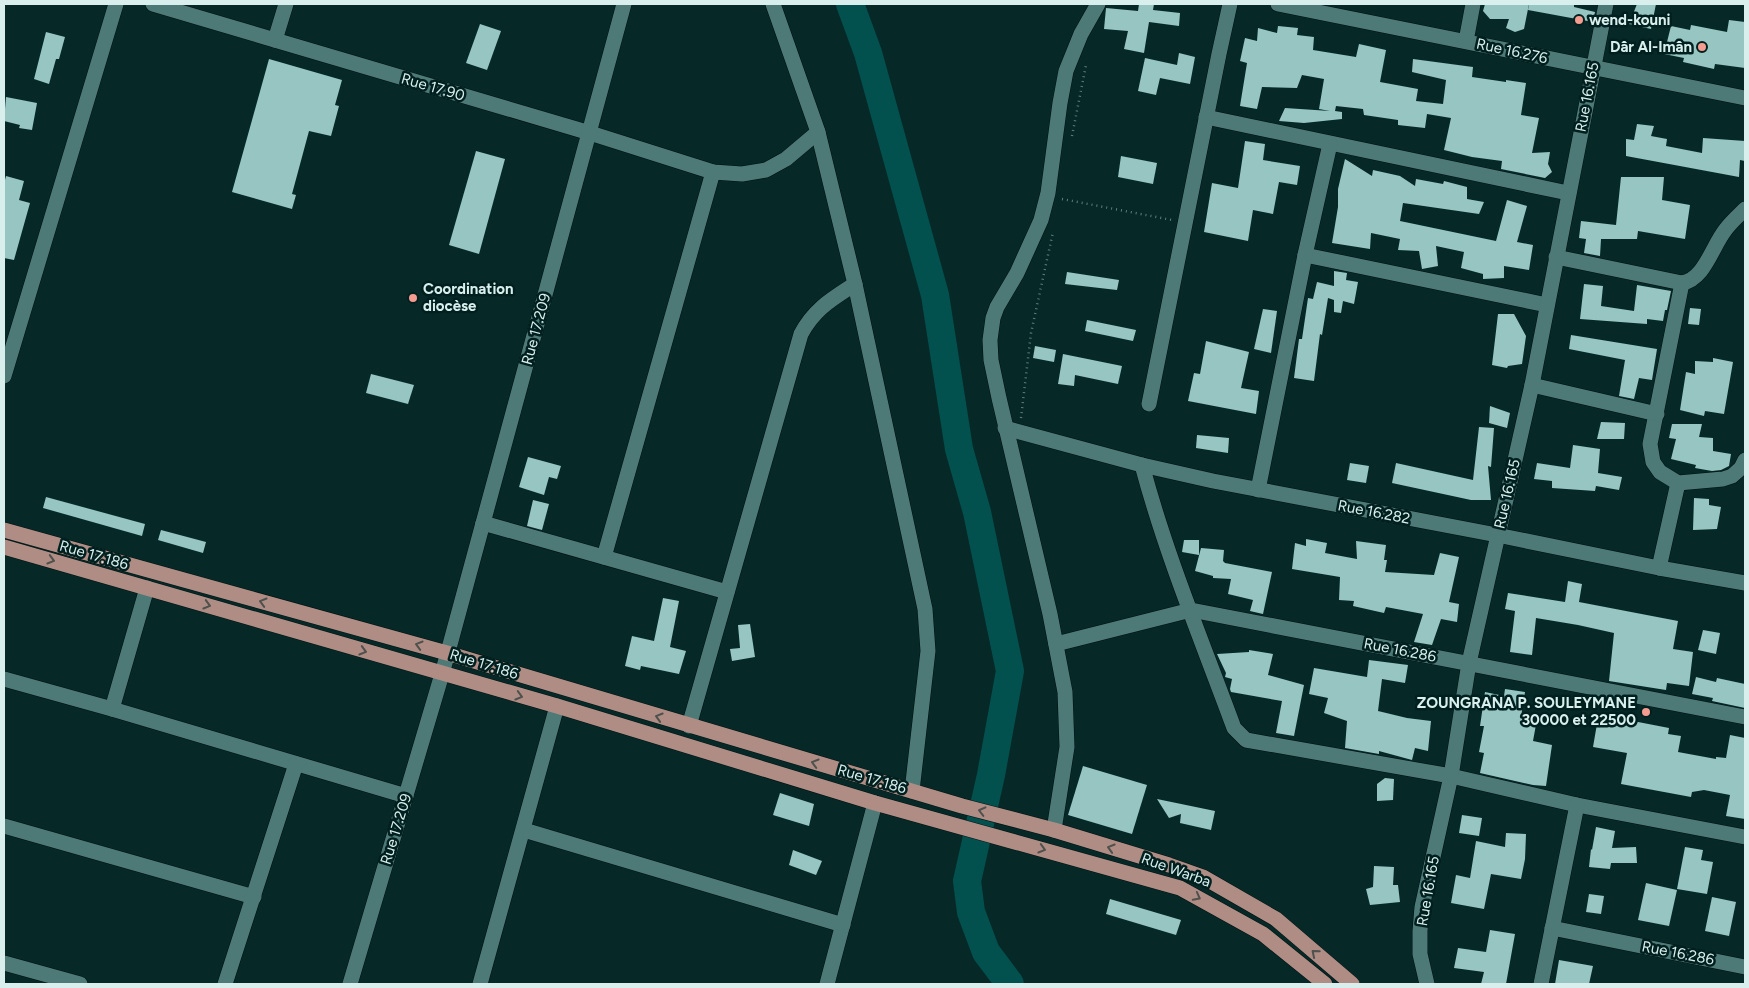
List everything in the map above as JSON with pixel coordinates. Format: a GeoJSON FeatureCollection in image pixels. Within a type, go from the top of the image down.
{"type":"FeatureCollection","features":[{"type":"Feature","properties":{"kind":"main road","name":"Rue 17.186"},"geometry":{"type":"LineString","coordinates":[[4,530],[447,653],[1001,816]]}},
{"type":"Feature","properties":{"kind":"main road"},"geometry":{"type":"LineString","coordinates":[[4,547],[558,706],[875,803],[1180,888],[1263,934],[1325,984]]}},
{"type":"Feature","properties":{"kind":"main road","name":"Rue Warba"},"geometry":{"type":"LineString","coordinates":[[1001,816],[1054,830],[1203,877],[1276,919],[1352,984]]}},
{"type":"Feature","properties":{"kind":"street"},"geometry":{"type":"LineString","coordinates":[[4,376],[116,4]]}},
{"type":"Feature","properties":{"kind":"street","name":"Rue 17.90"},"geometry":{"type":"LineString","coordinates":[[153,4],[590,133],[713,172],[742,174],[766,170],[786,159],[818,132]]}},
{"type":"Feature","properties":{"kind":"street"},"geometry":{"type":"LineString","coordinates":[[275,40],[286,4]]}},
{"type":"Feature","properties":{"kind":"street","name":"Rue 17.209"},"geometry":{"type":"LineString","coordinates":[[350,984],[442,674],[624,4]]}},
{"type":"Feature","properties":{"kind":"street"},"geometry":{"type":"LineString","coordinates":[[773,4],[818,132],[855,284],[925,609],[928,651],[912,791]]}},
{"type":"Feature","properties":{"kind":"street"},"geometry":{"type":"LineString","coordinates":[[1054,830],[1067,747],[1065,692],[1012,430],[991,360],[990,340],[993,318],[1030,246],[1041,220],[1048,193],[1066,71],[1081,34],[1098,4]]}},
{"type":"Feature","properties":{"kind":"street"},"geometry":{"type":"LineString","coordinates":[[1149,404],[1230,4]]}},
{"type":"Feature","properties":{"kind":"street","name":"Rue 16.276"},"geometry":{"type":"LineString","coordinates":[[1278,4],[1745,98]]}},
{"type":"Feature","properties":{"kind":"street"},"geometry":{"type":"LineString","coordinates":[[1466,41],[1474,4]]}},
{"type":"Feature","properties":{"kind":"street","name":"Rue 16.165"},"geometry":{"type":"LineString","coordinates":[[1427,984],[1420,954],[1422,908],[1451,776],[1470,663],[1497,535],[1532,385],[1606,4]]}},
{"type":"Feature","properties":{"kind":"street"},"geometry":{"type":"LineString","coordinates":[[1206,117],[1568,193]]}},
{"type":"Feature","properties":{"kind":"street"},"geometry":{"type":"LineString","coordinates":[[1258,490],[1305,255],[1330,144]]}},
{"type":"Feature","properties":{"kind":"street"},"geometry":{"type":"LineString","coordinates":[[604,557],[713,172]]}},
{"type":"Feature","properties":{"kind":"street"},"geometry":{"type":"LineString","coordinates":[[1556,257],[1682,283],[1691,282],[1698,275],[1725,230],[1745,209]]}},
{"type":"Feature","properties":{"kind":"street"},"geometry":{"type":"LineString","coordinates":[[1305,255],[1547,305]]}},
{"type":"Feature","properties":{"kind":"street"},"geometry":{"type":"LineString","coordinates":[[1682,283],[1650,444],[1653,462],[1660,472],[1678,483],[1723,479],[1732,476],[1741,468],[1745,460]]}},
{"type":"Feature","properties":{"kind":"street"},"geometry":{"type":"LineString","coordinates":[[690,726],[801,334],[807,323],[822,306],[855,284]]}},
{"type":"Feature","properties":{"kind":"street"},"geometry":{"type":"LineString","coordinates":[[1532,385],[1657,414]]}},
{"type":"Feature","properties":{"kind":"street","name":"Rue 16.282"},"geometry":{"type":"LineString","coordinates":[[1012,430],[1142,465],[1258,490],[1745,583]]}},
{"type":"Feature","properties":{"kind":"street"},"geometry":{"type":"LineString","coordinates":[[1142,465],[1154,512],[1234,728],[1246,740],[1451,776],[1577,805],[1745,837]]}},
{"type":"Feature","properties":{"kind":"street"},"geometry":{"type":"LineString","coordinates":[[1659,568],[1678,483]]}},
{"type":"Feature","properties":{"kind":"street"},"geometry":{"type":"LineString","coordinates":[[483,523],[728,592]]}},
{"type":"Feature","properties":{"kind":"street"},"geometry":{"type":"LineString","coordinates":[[112,709],[147,588]]}},
{"type":"Feature","properties":{"kind":"street","name":"Rue 16.286"},"geometry":{"type":"LineString","coordinates":[[1056,644],[1191,610],[1745,717]]}},
{"type":"Feature","properties":{"kind":"street"},"geometry":{"type":"LineString","coordinates":[[4,679],[406,796]]}},
{"type":"Feature","properties":{"kind":"street"},"geometry":{"type":"LineString","coordinates":[[480,984],[558,706]]}},
{"type":"Feature","properties":{"kind":"street"},"geometry":{"type":"LineString","coordinates":[[225,984],[296,764]]}},
{"type":"Feature","properties":{"kind":"street"},"geometry":{"type":"LineString","coordinates":[[827,984],[875,803]]}},
{"type":"Feature","properties":{"kind":"street"},"geometry":{"type":"LineString","coordinates":[[1541,984],[1577,805]]}},
{"type":"Feature","properties":{"kind":"street"},"geometry":{"type":"LineString","coordinates":[[4,826],[254,896]]}},
{"type":"Feature","properties":{"kind":"street"},"geometry":{"type":"LineString","coordinates":[[524,830],[843,925]]}},
{"type":"Feature","properties":{"kind":"street","name":"Rue 16.286"},"geometry":{"type":"LineString","coordinates":[[1552,928],[1745,967]]}},
{"type":"Feature","properties":{"kind":"street"},"geometry":{"type":"LineString","coordinates":[[4,963],[80,984]]}},
{"type":"Feature","properties":{"kind":"path"},"geometry":{"type":"LineString","coordinates":[[1060,198],[1185,223]]}},
{"type":"Feature","properties":{"kind":"path"},"geometry":{"type":"LineString","coordinates":[[1012,430],[1043,278]]}},
{"type":"Feature","properties":{"kind":"building"},"geometry":{"type":"Polygon","coordinates":[[[1139,4],[1154,4],[1153,10],[1180,13],[1179,26],[1149,22],[1144,53],[1124,49],[1128,31],[1104,29],[1106,8],[1138,11],[1139,4]]]}},
{"type":"Feature","properties":{"kind":"building"},"geometry":{"type":"Polygon","coordinates":[[[1485,4],[1529,4],[1524,29],[1515,32],[1506,28],[1509,19],[1490,19],[1483,11],[1485,4]]]}},
{"type":"Feature","properties":{"kind":"building"},"geometry":{"type":"Polygon","coordinates":[[[1529,4],[1574,4],[1574,7],[1595,12],[1593,22],[1528,10],[1529,4]]]}},
{"type":"Feature","properties":{"kind":"building"},"geometry":{"type":"Polygon","coordinates":[[[1637,4],[1656,4],[1651,29],[1629,24],[1637,4]]]}},
{"type":"Feature","properties":{"kind":"building"},"geometry":{"type":"Polygon","coordinates":[[[1729,20],[1745,22],[1745,68],[1715,64],[1714,69],[1683,62],[1684,58],[1664,54],[1671,26],[1690,30],[1691,25],[1727,32],[1729,20]]]}},
{"type":"Feature","properties":{"kind":"building"},"geometry":{"type":"Polygon","coordinates":[[[480,24],[501,31],[487,70],[466,63],[480,24]]]}},
{"type":"Feature","properties":{"kind":"building"},"geometry":{"type":"Polygon","coordinates":[[[1278,26],[1298,28],[1297,35],[1314,37],[1313,50],[1356,57],[1359,44],[1386,50],[1380,82],[1418,89],[1416,101],[1443,104],[1446,80],[1412,72],[1413,59],[1473,67],[1472,77],[1526,83],[1521,115],[1539,118],[1532,153],[1550,152],[1548,164],[1552,172],[1545,178],[1501,169],[1502,161],[1472,157],[1444,150],[1451,118],[1427,114],[1425,128],[1398,125],[1398,120],[1364,115],[1363,109],[1336,106],[1335,111],[1342,112],[1342,119],[1304,123],[1279,121],[1285,108],[1330,111],[1319,109],[1324,79],[1302,75],[1297,88],[1262,87],[1257,109],[1240,106],[1247,63],[1240,61],[1245,38],[1257,41],[1258,28],[1277,33],[1278,26]]]}},
{"type":"Feature","properties":{"kind":"building"},"geometry":{"type":"Polygon","coordinates":[[[46,32],[65,37],[49,84],[34,79],[46,32]]]}},
{"type":"Feature","properties":{"kind":"building"},"geometry":{"type":"Polygon","coordinates":[[[1179,53],[1195,57],[1190,84],[1160,78],[1156,95],[1138,91],[1145,58],[1177,65],[1179,53]]]}},
{"type":"Feature","properties":{"kind":"building"},"geometry":{"type":"Polygon","coordinates":[[[269,59],[342,80],[335,105],[339,106],[331,136],[309,131],[292,194],[296,195],[292,209],[232,192],[269,59]]]}},
{"type":"Feature","properties":{"kind":"building"},"geometry":{"type":"Polygon","coordinates":[[[6,97],[37,103],[32,130],[19,128],[20,125],[4,121],[6,97]]]}},
{"type":"Feature","properties":{"kind":"building"},"geometry":{"type":"Polygon","coordinates":[[[1637,124],[1654,126],[1651,136],[1667,139],[1666,146],[1702,153],[1703,138],[1745,141],[1745,161],[1740,160],[1739,177],[1626,156],[1626,139],[1634,140],[1637,124]]]}},
{"type":"Feature","properties":{"kind":"building"},"geometry":{"type":"Polygon","coordinates":[[[1245,141],[1265,144],[1263,160],[1300,166],[1297,185],[1279,182],[1273,214],[1253,210],[1248,241],[1204,232],[1212,183],[1238,188],[1245,141]]]}},
{"type":"Feature","properties":{"kind":"building"},"geometry":{"type":"Polygon","coordinates":[[[476,151],[505,159],[479,254],[449,245],[476,151]]]}},
{"type":"Feature","properties":{"kind":"building"},"geometry":{"type":"Polygon","coordinates":[[[1121,156],[1157,163],[1153,184],[1118,177],[1121,156]]]}},
{"type":"Feature","properties":{"kind":"building"},"geometry":{"type":"Polygon","coordinates":[[[1345,159],[1372,176],[1373,170],[1400,176],[1415,186],[1416,179],[1443,184],[1444,181],[1467,187],[1467,199],[1484,202],[1479,214],[1403,203],[1400,221],[1496,241],[1507,200],[1527,206],[1517,242],[1533,245],[1529,270],[1504,266],[1504,278],[1483,279],[1483,274],[1461,268],[1464,252],[1436,246],[1438,266],[1422,269],[1419,251],[1398,250],[1400,239],[1371,233],[1370,249],[1332,243],[1338,207],[1338,189],[1345,159]]]}},
{"type":"Feature","properties":{"kind":"building"},"geometry":{"type":"Polygon","coordinates":[[[6,176],[24,181],[19,200],[30,203],[14,260],[4,258],[4,184],[6,176]]]}},
{"type":"Feature","properties":{"kind":"building"},"geometry":{"type":"Polygon","coordinates":[[[1621,177],[1664,177],[1662,200],[1690,205],[1685,239],[1638,231],[1637,239],[1601,239],[1600,256],[1584,253],[1586,239],[1579,238],[1581,221],[1616,225],[1621,177]]]}},
{"type":"Feature","properties":{"kind":"building"},"geometry":{"type":"Polygon","coordinates":[[[1334,271],[1347,273],[1346,280],[1358,282],[1354,304],[1343,301],[1341,313],[1334,312],[1334,300],[1328,298],[1322,335],[1320,334],[1314,381],[1294,378],[1299,339],[1302,339],[1308,298],[1313,299],[1317,282],[1334,286],[1334,271]]]}},
{"type":"Feature","properties":{"kind":"building"},"geometry":{"type":"Polygon","coordinates":[[[1067,272],[1119,280],[1117,290],[1065,284],[1067,272]]]}},
{"type":"Feature","properties":{"kind":"building"},"geometry":{"type":"Polygon","coordinates":[[[1584,284],[1603,286],[1601,306],[1634,311],[1637,285],[1671,291],[1663,321],[1647,319],[1647,324],[1580,319],[1584,284]]]}},
{"type":"Feature","properties":{"kind":"building"},"geometry":{"type":"Polygon","coordinates":[[[1690,308],[1701,309],[1699,325],[1688,324],[1690,308]]]}},
{"type":"Feature","properties":{"kind":"building"},"geometry":{"type":"Polygon","coordinates":[[[1263,309],[1277,311],[1271,353],[1254,349],[1263,309]]]}},
{"type":"Feature","properties":{"kind":"building"},"geometry":{"type":"Polygon","coordinates":[[[1498,314],[1514,314],[1526,336],[1522,364],[1508,366],[1507,368],[1492,365],[1498,314]]]}},
{"type":"Feature","properties":{"kind":"building"},"geometry":{"type":"Polygon","coordinates":[[[1087,320],[1136,330],[1133,341],[1085,331],[1087,320]]]}},
{"type":"Feature","properties":{"kind":"building"},"geometry":{"type":"Polygon","coordinates":[[[1571,335],[1657,349],[1652,380],[1639,378],[1634,399],[1619,396],[1625,360],[1569,349],[1571,335]]]}},
{"type":"Feature","properties":{"kind":"building"},"geometry":{"type":"Polygon","coordinates":[[[1206,341],[1249,352],[1241,388],[1259,391],[1256,414],[1188,401],[1194,373],[1200,374],[1206,341]]]}},
{"type":"Feature","properties":{"kind":"building"},"geometry":{"type":"Polygon","coordinates":[[[1035,346],[1056,350],[1054,362],[1033,358],[1035,346]]]}},
{"type":"Feature","properties":{"kind":"building"},"geometry":{"type":"Polygon","coordinates":[[[1063,354],[1122,366],[1118,384],[1075,375],[1074,386],[1058,384],[1063,354]]]}},
{"type":"Feature","properties":{"kind":"building"},"geometry":{"type":"Polygon","coordinates":[[[1713,358],[1733,362],[1724,414],[1705,411],[1704,416],[1680,410],[1686,372],[1695,374],[1695,361],[1713,362],[1713,358]]]}},
{"type":"Feature","properties":{"kind":"building"},"geometry":{"type":"Polygon","coordinates":[[[371,374],[414,385],[408,404],[366,393],[371,374]]]}},
{"type":"Feature","properties":{"kind":"building"},"geometry":{"type":"Polygon","coordinates":[[[1490,406],[1510,413],[1507,428],[1489,423],[1490,406]]]}},
{"type":"Feature","properties":{"kind":"building"},"geometry":{"type":"Polygon","coordinates":[[[1601,422],[1625,423],[1624,439],[1597,439],[1601,422]]]}},
{"type":"Feature","properties":{"kind":"building"},"geometry":{"type":"Polygon","coordinates":[[[1672,424],[1702,424],[1699,437],[1713,438],[1713,451],[1731,454],[1729,466],[1721,470],[1712,471],[1695,468],[1696,465],[1671,459],[1676,439],[1669,438],[1672,424]]]}},
{"type":"Feature","properties":{"kind":"building"},"geometry":{"type":"Polygon","coordinates":[[[1479,427],[1494,428],[1491,467],[1488,466],[1491,500],[1471,500],[1392,483],[1396,463],[1473,480],[1479,427]]]}},
{"type":"Feature","properties":{"kind":"building"},"geometry":{"type":"Polygon","coordinates":[[[1197,435],[1229,438],[1228,453],[1196,448],[1197,435]]]}},
{"type":"Feature","properties":{"kind":"building"},"geometry":{"type":"Polygon","coordinates":[[[1573,445],[1600,449],[1598,473],[1622,477],[1619,490],[1596,486],[1595,491],[1552,488],[1552,481],[1534,479],[1537,463],[1570,468],[1573,445]]]}},
{"type":"Feature","properties":{"kind":"building"},"geometry":{"type":"Polygon","coordinates":[[[528,457],[561,466],[557,479],[549,477],[544,495],[519,487],[528,457]]]}},
{"type":"Feature","properties":{"kind":"building"},"geometry":{"type":"Polygon","coordinates":[[[1350,463],[1369,466],[1366,483],[1347,480],[1350,463]]]}},
{"type":"Feature","properties":{"kind":"building"},"geometry":{"type":"Polygon","coordinates":[[[46,497],[145,524],[142,536],[43,508],[46,497]]]}},
{"type":"Feature","properties":{"kind":"building"},"geometry":{"type":"Polygon","coordinates":[[[1694,498],[1709,499],[1709,505],[1721,507],[1717,529],[1693,530],[1694,498]]]}},
{"type":"Feature","properties":{"kind":"building"},"geometry":{"type":"Polygon","coordinates":[[[533,500],[549,504],[542,530],[527,526],[533,500]]]}},
{"type":"Feature","properties":{"kind":"building"},"geometry":{"type":"Polygon","coordinates":[[[161,530],[206,542],[203,553],[158,540],[161,530]]]}},
{"type":"Feature","properties":{"kind":"building"},"geometry":{"type":"Polygon","coordinates":[[[1306,539],[1327,543],[1325,553],[1357,559],[1356,541],[1386,545],[1384,560],[1387,560],[1385,572],[1434,575],[1440,553],[1459,557],[1449,602],[1459,604],[1457,622],[1441,619],[1432,645],[1414,642],[1423,614],[1386,607],[1384,613],[1353,606],[1354,601],[1339,600],[1340,577],[1292,569],[1295,543],[1306,546],[1306,539]]]}},
{"type":"Feature","properties":{"kind":"building"},"geometry":{"type":"Polygon","coordinates":[[[1184,540],[1199,540],[1199,555],[1182,552],[1184,540]]]}},
{"type":"Feature","properties":{"kind":"building"},"geometry":{"type":"Polygon","coordinates":[[[1201,548],[1224,550],[1223,561],[1225,563],[1272,572],[1263,614],[1250,611],[1253,600],[1228,594],[1231,579],[1213,578],[1213,576],[1195,571],[1201,548]]]}},
{"type":"Feature","properties":{"kind":"building"},"geometry":{"type":"Polygon","coordinates":[[[1568,581],[1582,584],[1579,602],[1678,621],[1673,649],[1693,652],[1689,686],[1667,683],[1666,690],[1609,681],[1614,633],[1578,625],[1536,618],[1532,655],[1510,652],[1515,611],[1505,609],[1508,593],[1565,602],[1568,581]]]}},
{"type":"Feature","properties":{"kind":"building"},"geometry":{"type":"Polygon","coordinates":[[[663,598],[679,601],[670,647],[686,651],[679,674],[641,666],[640,670],[625,666],[632,636],[654,641],[663,598]]]}},
{"type":"Feature","properties":{"kind":"building"},"geometry":{"type":"Polygon","coordinates":[[[750,624],[755,657],[732,661],[730,649],[740,648],[738,625],[750,624]]]}},
{"type":"Feature","properties":{"kind":"building"},"geometry":{"type":"Polygon","coordinates":[[[1703,630],[1720,633],[1716,654],[1698,650],[1703,630]]]}},
{"type":"Feature","properties":{"kind":"building"},"geometry":{"type":"Polygon","coordinates":[[[1249,650],[1273,654],[1268,675],[1304,685],[1294,736],[1276,733],[1282,701],[1231,692],[1232,679],[1225,677],[1226,673],[1217,654],[1249,652],[1249,650]]]}},
{"type":"Feature","properties":{"kind":"building"},"geometry":{"type":"Polygon","coordinates":[[[1369,660],[1408,665],[1405,683],[1382,679],[1378,711],[1407,718],[1431,721],[1428,751],[1415,748],[1412,760],[1379,751],[1379,754],[1345,748],[1347,721],[1324,713],[1328,698],[1309,694],[1314,668],[1367,677],[1369,660]]]}},
{"type":"Feature","properties":{"kind":"building"},"geometry":{"type":"Polygon","coordinates":[[[1696,677],[1716,682],[1717,678],[1745,684],[1745,708],[1712,701],[1713,698],[1692,694],[1696,677]]]}},
{"type":"Feature","properties":{"kind":"building"},"geometry":{"type":"Polygon","coordinates":[[[1505,689],[1525,692],[1521,717],[1537,719],[1533,741],[1552,745],[1546,786],[1533,785],[1480,773],[1484,753],[1479,752],[1484,726],[1480,726],[1485,692],[1504,696],[1505,689]]]}},
{"type":"Feature","properties":{"kind":"building"},"geometry":{"type":"Polygon","coordinates":[[[1598,718],[1632,723],[1633,721],[1669,728],[1668,734],[1681,736],[1678,752],[1716,759],[1716,757],[1726,758],[1730,735],[1745,738],[1745,819],[1726,816],[1730,795],[1704,790],[1692,792],[1691,797],[1621,784],[1627,753],[1593,747],[1598,718]]]}},
{"type":"Feature","properties":{"kind":"building"},"geometry":{"type":"Polygon","coordinates":[[[1083,766],[1147,785],[1132,834],[1068,815],[1083,766]]]}},
{"type":"Feature","properties":{"kind":"building"},"geometry":{"type":"Polygon","coordinates":[[[1385,778],[1394,779],[1393,800],[1377,801],[1377,784],[1385,778]]]}},
{"type":"Feature","properties":{"kind":"building"},"geometry":{"type":"Polygon","coordinates":[[[780,793],[814,804],[809,826],[773,815],[780,793]]]}},
{"type":"Feature","properties":{"kind":"building"},"geometry":{"type":"Polygon","coordinates":[[[1157,799],[1215,811],[1211,830],[1180,823],[1181,814],[1169,818],[1157,799]]]}},
{"type":"Feature","properties":{"kind":"building"},"geometry":{"type":"Polygon","coordinates":[[[1462,815],[1482,818],[1479,836],[1459,833],[1462,815]]]}},
{"type":"Feature","properties":{"kind":"building"},"geometry":{"type":"Polygon","coordinates":[[[1596,827],[1615,831],[1612,848],[1636,847],[1637,863],[1611,863],[1610,869],[1589,867],[1596,827]]]}},
{"type":"Feature","properties":{"kind":"building"},"geometry":{"type":"Polygon","coordinates":[[[1506,833],[1526,834],[1525,859],[1521,879],[1491,874],[1484,909],[1451,903],[1456,875],[1470,878],[1476,841],[1505,847],[1506,833]]]}},
{"type":"Feature","properties":{"kind":"building"},"geometry":{"type":"Polygon","coordinates":[[[1685,847],[1703,850],[1701,860],[1713,862],[1707,894],[1677,889],[1685,847]]]}},
{"type":"Feature","properties":{"kind":"building"},"geometry":{"type":"Polygon","coordinates":[[[793,850],[822,861],[816,875],[789,865],[793,850]]]}},
{"type":"Feature","properties":{"kind":"building"},"geometry":{"type":"Polygon","coordinates":[[[1374,866],[1394,867],[1393,885],[1398,885],[1400,902],[1370,905],[1366,889],[1373,887],[1374,866]]]}},
{"type":"Feature","properties":{"kind":"building"},"geometry":{"type":"Polygon","coordinates":[[[1646,883],[1677,890],[1669,926],[1638,920],[1646,883]]]}},
{"type":"Feature","properties":{"kind":"building"},"geometry":{"type":"Polygon","coordinates":[[[1589,894],[1604,896],[1601,914],[1586,912],[1589,894]]]}},
{"type":"Feature","properties":{"kind":"building"},"geometry":{"type":"Polygon","coordinates":[[[1712,897],[1736,902],[1729,936],[1705,931],[1712,897]]]}},
{"type":"Feature","properties":{"kind":"building"},"geometry":{"type":"Polygon","coordinates":[[[1110,899],[1181,920],[1176,935],[1106,914],[1110,899]]]}},
{"type":"Feature","properties":{"kind":"building"},"geometry":{"type":"Polygon","coordinates":[[[1490,930],[1515,934],[1506,984],[1481,984],[1484,972],[1454,968],[1458,948],[1486,952],[1490,930]]]}},
{"type":"Feature","properties":{"kind":"building"},"geometry":{"type":"Polygon","coordinates":[[[1559,960],[1593,966],[1589,984],[1555,984],[1559,960]]]}},
{"type":"Feature","properties":{"kind":"waterway"},"geometry":{"type":"LineString","coordinates":[[850,4],[868,53],[935,295],[959,449],[977,512],[1010,671],[991,775],[967,881],[971,912],[986,952],[1010,984]]}},
{"type":"Feature","properties":{"kind":"place","name":"wend-kouni"},"geometry":{"type":"Point","coordinates":[1579,20]}},
{"type":"Feature","properties":{"kind":"place","name":"Dâr Al-Imân"},"geometry":{"type":"Point","coordinates":[1702,47]}},
{"type":"Feature","properties":{"kind":"place","name":"Coordination diocèse"},"geometry":{"type":"Point","coordinates":[413,298]}},
{"type":"Feature","properties":{"kind":"place","name":"ZOUNGRANA P. SOULEYMANE 30000 et 22500"},"geometry":{"type":"Point","coordinates":[1646,712]}}]}
